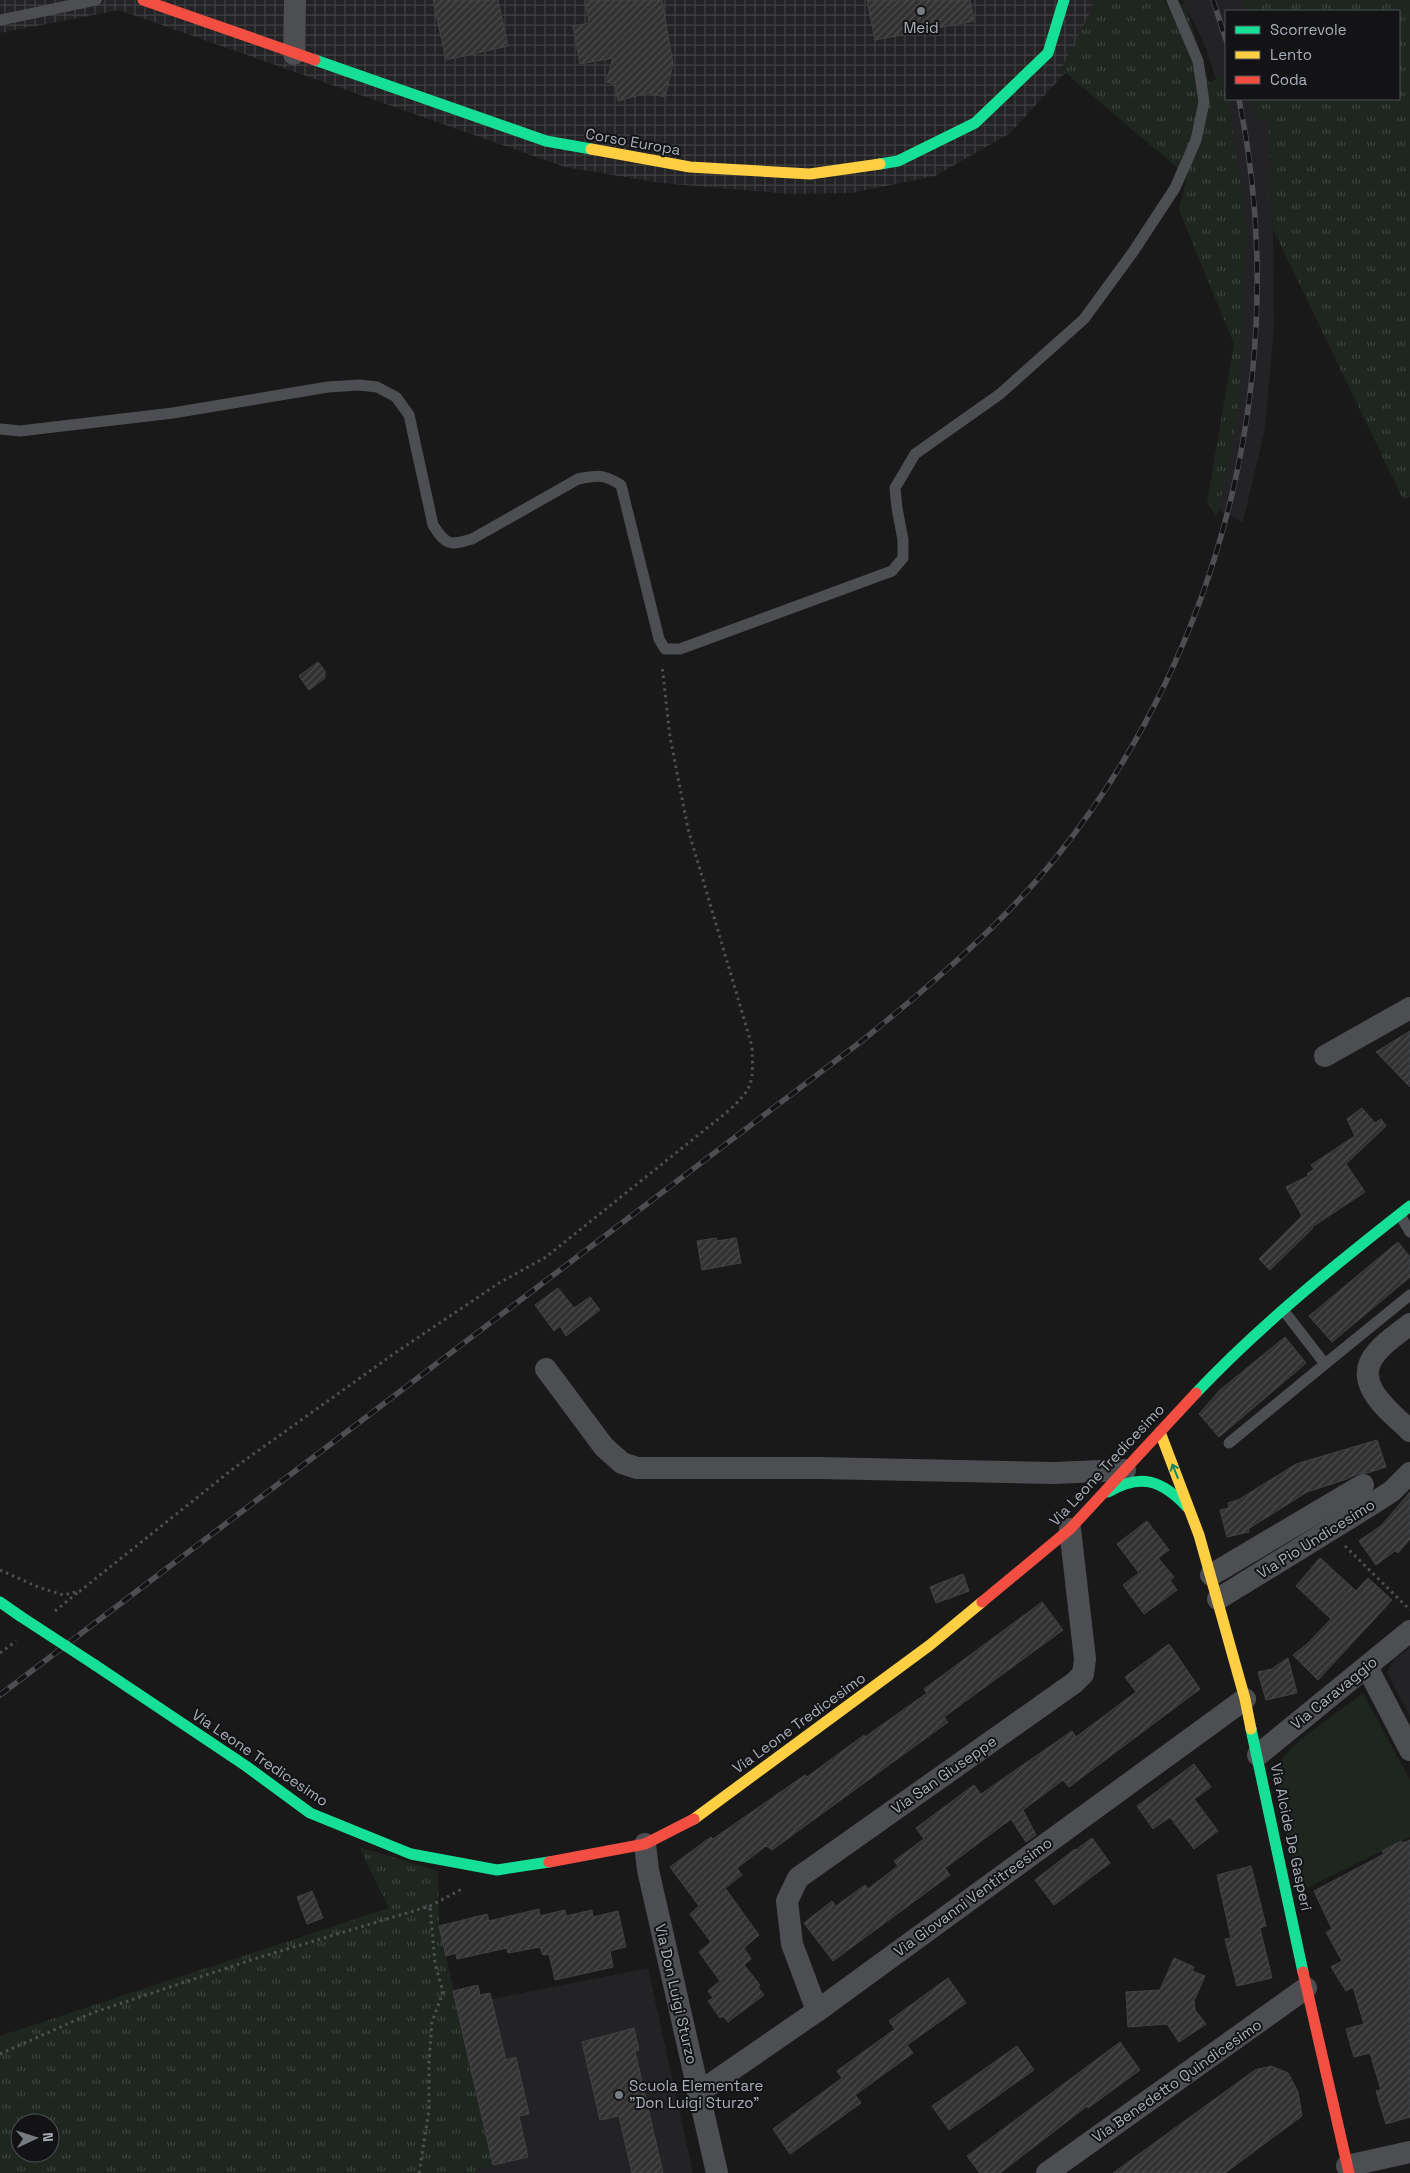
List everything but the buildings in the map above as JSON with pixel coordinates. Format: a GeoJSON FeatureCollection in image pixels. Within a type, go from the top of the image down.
{"type":"FeatureCollection","features":[{"type":"Feature","properties":{"kind":"street","name":"Corso Europa"},"geometry":{"type":"LineString","coordinates":[[143,0],[546,142],[690,167],[810,174],[898,162],[975,123],[1048,53],[1064,0]]}},
{"type":"Feature","properties":{"kind":"street"},"geometry":{"type":"LineString","coordinates":[[294,54],[295,0]]}},
{"type":"Feature","properties":{"kind":"street"},"geometry":{"type":"LineString","coordinates":[[1325,1056],[1410,1008]]}},
{"type":"Feature","properties":{"kind":"street","name":"Via Leone Tredicesimo"},"geometry":{"type":"LineString","coordinates":[[0,1602],[246,1766],[310,1813],[411,1854],[497,1870],[578,1858],[644,1844],[694,1819],[930,1645],[1070,1529],[1219,1369],[1337,1263],[1410,1206]]}},
{"type":"Feature","properties":{"kind":"street"},"geometry":{"type":"LineString","coordinates":[[1410,1324],[1378,1350],[1371,1360],[1368,1377],[1372,1393],[1410,1431]]}},
{"type":"Feature","properties":{"kind":"street"},"geometry":{"type":"LineString","coordinates":[[546,1369],[604,1447],[622,1464],[637,1468],[902,1469],[1054,1473],[1125,1470]]}},
{"type":"Feature","properties":{"kind":"street","name":"Via Alcide De Gasperi"},"geometry":{"type":"LineString","coordinates":[[1160,1432],[1190,1510],[1211,1575],[1245,1698],[1306,1988],[1348,2170]]}},
{"type":"Feature","properties":{"kind":"street","name":"Via Alcide De Gasperi"},"geometry":{"type":"LineString","coordinates":[[1142,1451],[1145,1469],[1151,1477],[1178,1496],[1190,1510]]}},
{"type":"Feature","properties":{"kind":"street","name":"Via Pio Undicesimo"},"geometry":{"type":"LineString","coordinates":[[1218,1600],[1392,1491],[1410,1473]]}},
{"type":"Feature","properties":{"kind":"street","name":"Via Alcide De Gasperi"},"geometry":{"type":"LineString","coordinates":[[1095,1502],[1115,1488],[1131,1480],[1148,1480],[1163,1485]]}},
{"type":"Feature","properties":{"kind":"street","name":"Via Pio Undicesimo"},"geometry":{"type":"LineString","coordinates":[[1211,1575],[1363,1485]]}},
{"type":"Feature","properties":{"kind":"street","name":"Via San Giuseppe"},"geometry":{"type":"LineString","coordinates":[[817,2011],[792,1944],[787,1901],[798,1878],[1074,1683],[1083,1674],[1085,1659],[1070,1529]]}},
{"type":"Feature","properties":{"kind":"street","name":"Via Caravaggio"},"geometry":{"type":"LineString","coordinates":[[1258,1755],[1410,1631]]}},
{"type":"Feature","properties":{"kind":"street"},"geometry":{"type":"LineString","coordinates":[[1367,1667],[1410,1750]]}},
{"type":"Feature","properties":{"kind":"street","name":"Via Giovanni Ventitreesimo"},"geometry":{"type":"LineString","coordinates":[[698,2093],[817,2011],[1245,1698]]}},
{"type":"Feature","properties":{"kind":"street","name":"Via Don Luigi Sturzo"},"geometry":{"type":"LineString","coordinates":[[644,1844],[648,1870],[717,2173]]}},
{"type":"Feature","properties":{"kind":"street","name":"Via Benedetto Quindicesimo"},"geometry":{"type":"LineString","coordinates":[[1047,2173],[1306,1988]]}},
{"type":"Feature","properties":{"kind":"street"},"geometry":{"type":"LineString","coordinates":[[1348,2170],[1410,2152]]}},
{"type":"Feature","properties":{"kind":"lane"},"geometry":{"type":"LineString","coordinates":[[0,20],[96,0]]}},
{"type":"Feature","properties":{"kind":"lane"},"geometry":{"type":"LineString","coordinates":[[0,429],[20,431],[173,413],[328,387],[358,385],[377,387],[396,397],[409,415],[433,524],[442,539],[455,544],[472,539],[578,479],[608,476],[621,485],[659,640],[665,650],[680,649],[892,571],[903,558],[903,540],[897,508],[896,488],[915,454],[1000,394],[1084,319],[1133,252],[1175,188],[1196,140],[1204,102],[1198,61],[1172,0]]}},
{"type":"Feature","properties":{"kind":"lane"},"geometry":{"type":"LineString","coordinates":[[1400,1215],[1410,1232]]}},
{"type":"Feature","properties":{"kind":"lane"},"geometry":{"type":"LineString","coordinates":[[1229,1443],[1410,1295]]}},
{"type":"Feature","properties":{"kind":"lane"},"geometry":{"type":"LineString","coordinates":[[1284,1311],[1325,1364]]}},
{"type":"Feature","properties":{"kind":"path"},"geometry":{"type":"LineString","coordinates":[[0,1570],[38,1587],[63,1595],[80,1591],[234,1468],[419,1337],[499,1283],[546,1257],[746,1095],[753,1075],[752,1046],[688,829],[670,736],[661,660],[665,650]]}},
{"type":"Feature","properties":{"kind":"path"},"geometry":{"type":"LineString","coordinates":[[1358,1559],[1410,1610]]}},
{"type":"Feature","properties":{"kind":"path"},"geometry":{"type":"LineString","coordinates":[[0,2054],[92,2013],[254,1959],[430,1906],[497,1870]]}},
{"type":"Feature","properties":{"kind":"path"},"geometry":{"type":"LineString","coordinates":[[419,2173],[429,2110],[429,2061],[432,2022],[443,1992],[435,1963],[430,1906]]}},
{"type":"Feature","properties":{"kind":"shaded area"},"geometry":{"type":"Polygon","coordinates":[[[0,0],[1099,0],[1067,71],[1009,134],[935,176],[851,193],[790,194],[661,183],[565,167],[119,10],[0,33],[0,0]]]}},
{"type":"Feature","properties":{"kind":"shaded area"},"geometry":{"type":"Polygon","coordinates":[[[1183,0],[1241,0],[1244,10],[1225,10],[1225,100],[1251,100],[1259,120],[1268,120],[1273,229],[1274,328],[1265,428],[1243,522],[1209,506],[1229,416],[1237,353],[1228,116],[1205,46],[1183,0]]]}},
{"type":"Feature","properties":{"kind":"shaded area"},"geometry":{"type":"Polygon","coordinates":[[[1410,1648],[1410,1716],[1387,1673],[1394,1659],[1410,1648]]]}},
{"type":"Feature","properties":{"kind":"shaded area"},"geometry":{"type":"Polygon","coordinates":[[[648,1968],[693,2173],[477,2173],[476,2169],[493,2165],[457,2006],[648,1968]]]}},
{"type":"Feature","properties":{"kind":"green space"},"geometry":{"type":"Polygon","coordinates":[[[1093,0],[1164,0],[1169,10],[1185,3],[1209,83],[1225,75],[1225,100],[1228,100],[1247,228],[1238,416],[1217,517],[1207,502],[1234,344],[1179,210],[1187,176],[1061,69],[1092,9],[1093,0]]]}},
{"type":"Feature","properties":{"kind":"green space"},"geometry":{"type":"Polygon","coordinates":[[[1241,0],[1410,0],[1410,497],[1403,499],[1273,229],[1268,120],[1259,120],[1251,100],[1400,100],[1400,10],[1244,10],[1241,0]]]}},
{"type":"Feature","properties":{"kind":"green space"},"geometry":{"type":"Polygon","coordinates":[[[1363,1693],[1410,1780],[1410,1837],[1299,1892],[1274,1779],[1276,1769],[1278,1764],[1295,1745],[1363,1693]]]}},
{"type":"Feature","properties":{"kind":"green space"},"geometry":{"type":"Polygon","coordinates":[[[359,1847],[438,1871],[439,1926],[493,2165],[477,2169],[477,2173],[0,2173],[0,2036],[389,1908],[359,1847]]]}},
{"type":"Feature","properties":{"kind":"railway"},"geometry":{"type":"LineString","coordinates":[[1213,0],[1225,37]]}},
{"type":"Feature","properties":{"kind":"railway"},"geometry":{"type":"LineString","coordinates":[[0,1695],[863,1040],[915,997],[990,930],[1014,906],[1058,855],[1116,773],[1164,685],[1203,593],[1231,497],[1249,398],[1257,299],[1254,198],[1239,100]]}},
{"type":"Feature","properties":{"kind":"traffic: fast"},"geometry":{"type":"LineString","coordinates":[[880,164],[898,161],[975,123],[1048,53],[1064,0]]}},
{"type":"Feature","properties":{"kind":"traffic: fast"},"geometry":{"type":"LineString","coordinates":[[315,60],[546,141],[591,149]]}},
{"type":"Feature","properties":{"kind":"traffic: fast"},"geometry":{"type":"LineString","coordinates":[[1196,1393],[1273,1319],[1327,1272],[1410,1206]]}},
{"type":"Feature","properties":{"kind":"traffic: fast"},"geometry":{"type":"LineString","coordinates":[[1108,1492],[1131,1483],[1150,1482],[1160,1485],[1169,1491],[1187,1507]]}},
{"type":"Feature","properties":{"kind":"traffic: fast"},"geometry":{"type":"LineString","coordinates":[[0,1602],[20,1616]]}},
{"type":"Feature","properties":{"kind":"traffic: fast"},"geometry":{"type":"LineString","coordinates":[[20,1616],[95,1665]]}},
{"type":"Feature","properties":{"kind":"traffic: fast"},"geometry":{"type":"LineString","coordinates":[[95,1665],[246,1766],[310,1813],[411,1854],[497,1870],[549,1862]]}},
{"type":"Feature","properties":{"kind":"traffic: fast"},"geometry":{"type":"LineString","coordinates":[[1251,1729],[1303,1972]]}},
{"type":"Feature","properties":{"kind":"traffic: slow"},"geometry":{"type":"LineString","coordinates":[[591,149],[690,167],[810,174],[880,164]]}},
{"type":"Feature","properties":{"kind":"traffic: slow"},"geometry":{"type":"LineString","coordinates":[[1160,1432],[1199,1535],[1245,1699],[1251,1729]]}},
{"type":"Feature","properties":{"kind":"traffic: slow"},"geometry":{"type":"LineString","coordinates":[[694,1819],[930,1645],[982,1602]]}},
{"type":"Feature","properties":{"kind":"traffic: jam"},"geometry":{"type":"LineString","coordinates":[[143,0],[315,60]]}},
{"type":"Feature","properties":{"kind":"traffic: jam"},"geometry":{"type":"LineString","coordinates":[[982,1602],[1070,1529],[1196,1393]]}},
{"type":"Feature","properties":{"kind":"traffic: jam"},"geometry":{"type":"LineString","coordinates":[[549,1862],[645,1844],[694,1819]]}},
{"type":"Feature","properties":{"kind":"traffic: jam"},"geometry":{"type":"LineString","coordinates":[[1303,1972],[1349,2173]]}},
{"type":"Feature","properties":{"kind":"place","name":"Meid"},"geometry":{"type":"Point","coordinates":[921,11]}},
{"type":"Feature","properties":{"kind":"place","name":"Scuola Elementare \"Don Luigi Sturzo\""},"geometry":{"type":"Point","coordinates":[619,2095]}}]}
